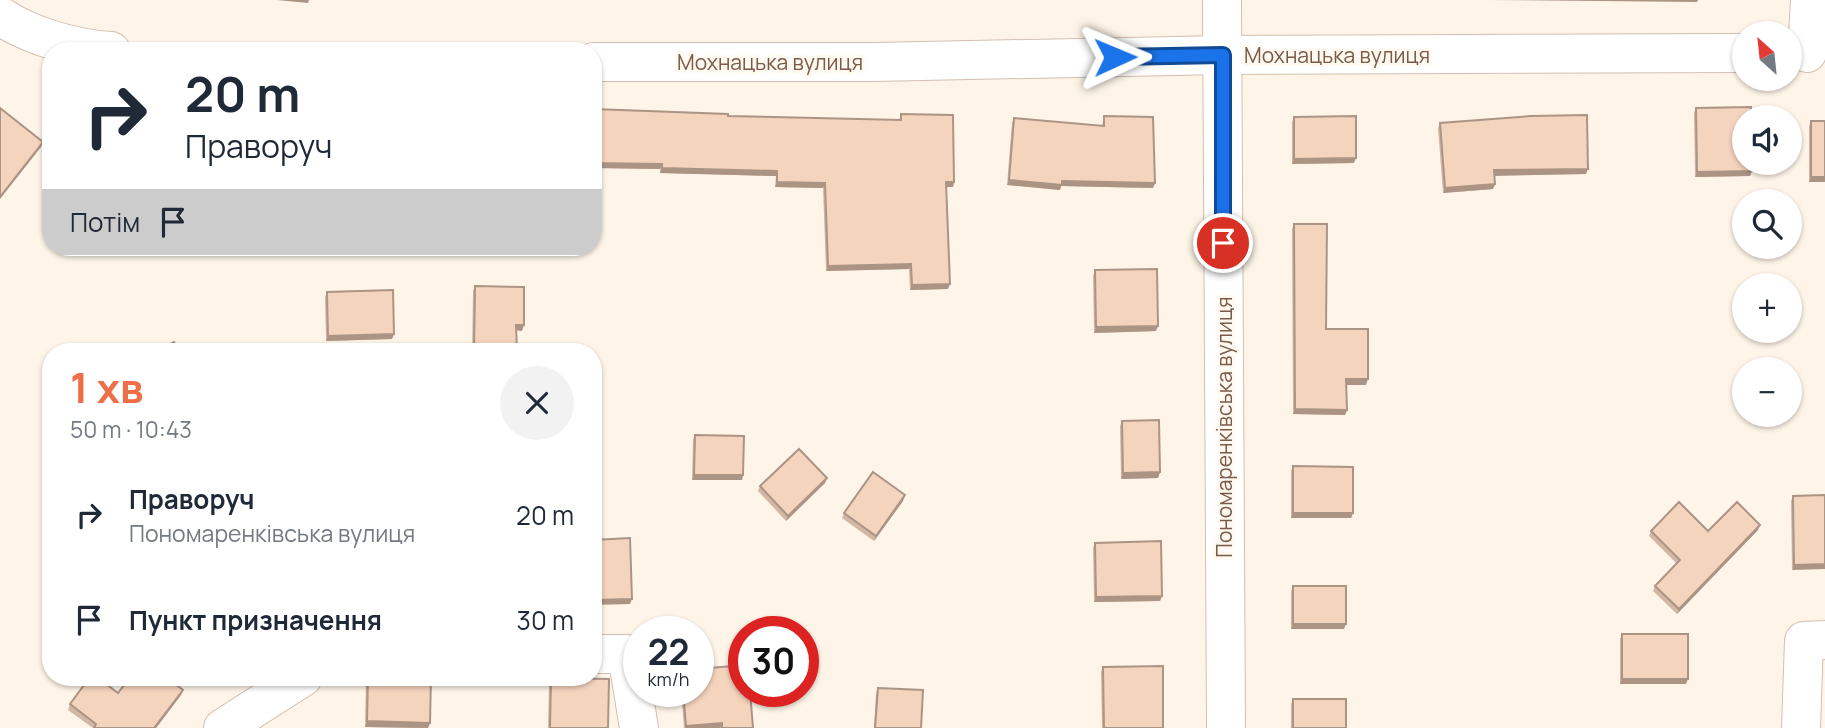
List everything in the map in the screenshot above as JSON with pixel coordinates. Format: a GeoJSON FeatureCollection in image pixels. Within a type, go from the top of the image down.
{"type":"FeatureCollection","features":[{"type":"Feature","properties":{"kind":"street","name":"Пономаренківська вулиця"},"geometry":{"type":"LineString","coordinates":[[1222,0],[1226,728]]}},
{"type":"Feature","properties":{"kind":"street"},"geometry":{"type":"LineString","coordinates":[[1807,53],[1810,0]]}},
{"type":"Feature","properties":{"kind":"street"},"geometry":{"type":"LineString","coordinates":[[0,16],[13,24],[64,42]]}},
{"type":"Feature","properties":{"kind":"street","name":"Мохнацька вулиця"},"geometry":{"type":"LineString","coordinates":[[602,62],[874,62],[1223,55],[1732,53]]}},
{"type":"Feature","properties":{"kind":"street"},"geometry":{"type":"LineString","coordinates":[[1801,728],[1804,641],[1825,640]]}},
{"type":"Feature","properties":{"kind":"street"},"geometry":{"type":"LineString","coordinates":[[602,654],[627,654],[639,728]]}},
{"type":"Feature","properties":{"kind":"street"},"geometry":{"type":"LineString","coordinates":[[223,728],[289,686]]}},
{"type":"Feature","properties":{"kind":"building"},"geometry":{"type":"Polygon","coordinates":[[[1732,107],[1732,171],[1697,172],[1696,108],[1732,107]]]}},
{"type":"Feature","properties":{"kind":"building"},"geometry":{"type":"Polygon","coordinates":[[[0,108],[42,143],[0,197],[0,108]]]}},
{"type":"Feature","properties":{"kind":"building"},"geometry":{"type":"Polygon","coordinates":[[[602,109],[728,116],[901,120],[901,114],[953,115],[954,182],[946,182],[950,284],[912,285],[911,264],[828,266],[825,183],[777,182],[777,171],[662,168],[662,164],[602,163],[602,109]]]}},
{"type":"Feature","properties":{"kind":"building"},"geometry":{"type":"Polygon","coordinates":[[[1587,115],[1588,169],[1494,170],[1495,184],[1445,188],[1440,123],[1587,115]]]}},
{"type":"Feature","properties":{"kind":"building"},"geometry":{"type":"Polygon","coordinates":[[[1104,116],[1153,117],[1155,183],[1062,181],[1062,185],[1009,180],[1014,118],[1104,126],[1104,116]]]}},
{"type":"Feature","properties":{"kind":"building"},"geometry":{"type":"Polygon","coordinates":[[[1356,116],[1356,158],[1294,159],[1294,117],[1356,116]]]}},
{"type":"Feature","properties":{"kind":"building"},"geometry":{"type":"Polygon","coordinates":[[[1811,121],[1825,121],[1825,177],[1811,177],[1811,121]]]}},
{"type":"Feature","properties":{"kind":"building"},"geometry":{"type":"Polygon","coordinates":[[[1294,224],[1327,224],[1326,329],[1368,329],[1368,379],[1346,379],[1347,410],[1295,409],[1294,224]]]}},
{"type":"Feature","properties":{"kind":"building"},"geometry":{"type":"Polygon","coordinates":[[[1157,269],[1158,326],[1096,327],[1095,270],[1157,269]]]}},
{"type":"Feature","properties":{"kind":"building"},"geometry":{"type":"Polygon","coordinates":[[[475,286],[524,287],[524,325],[516,325],[517,343],[474,343],[475,286]]]}},
{"type":"Feature","properties":{"kind":"building"},"geometry":{"type":"Polygon","coordinates":[[[393,290],[394,334],[328,336],[327,292],[393,290]]]}},
{"type":"Feature","properties":{"kind":"building"},"geometry":{"type":"Polygon","coordinates":[[[1159,420],[1160,472],[1123,473],[1122,421],[1159,420]]]}},
{"type":"Feature","properties":{"kind":"building"},"geometry":{"type":"Polygon","coordinates":[[[695,435],[744,436],[743,475],[694,475],[695,435]]]}},
{"type":"Feature","properties":{"kind":"building"},"geometry":{"type":"Polygon","coordinates":[[[799,449],[827,478],[788,516],[760,486],[799,449]]]}},
{"type":"Feature","properties":{"kind":"building"},"geometry":{"type":"Polygon","coordinates":[[[1293,466],[1353,467],[1353,513],[1293,513],[1293,466]]]}},
{"type":"Feature","properties":{"kind":"building"},"geometry":{"type":"Polygon","coordinates":[[[873,472],[905,495],[876,536],[844,513],[873,472]]]}},
{"type":"Feature","properties":{"kind":"building"},"geometry":{"type":"Polygon","coordinates":[[[1825,495],[1825,564],[1794,565],[1793,496],[1825,495]]]}},
{"type":"Feature","properties":{"kind":"building"},"geometry":{"type":"Polygon","coordinates":[[[1679,502],[1708,531],[1737,502],[1760,525],[1679,609],[1655,586],[1680,560],[1651,531],[1679,502]]]}},
{"type":"Feature","properties":{"kind":"building"},"geometry":{"type":"Polygon","coordinates":[[[630,538],[632,599],[602,600],[602,540],[630,538]]]}},
{"type":"Feature","properties":{"kind":"building"},"geometry":{"type":"Polygon","coordinates":[[[1161,541],[1162,596],[1096,597],[1095,543],[1161,541]]]}},
{"type":"Feature","properties":{"kind":"building"},"geometry":{"type":"Polygon","coordinates":[[[1293,586],[1346,586],[1346,624],[1293,624],[1293,586]]]}},
{"type":"Feature","properties":{"kind":"building"},"geometry":{"type":"Polygon","coordinates":[[[1622,634],[1688,634],[1688,679],[1622,679],[1622,634]]]}},
{"type":"Feature","properties":{"kind":"building"},"geometry":{"type":"Polygon","coordinates":[[[728,666],[728,707],[751,707],[753,728],[722,728],[722,723],[686,726],[684,707],[714,707],[714,668],[728,666]]]}},
{"type":"Feature","properties":{"kind":"building"},"geometry":{"type":"Polygon","coordinates":[[[1163,666],[1163,728],[1104,728],[1103,667],[1163,666]]]}},
{"type":"Feature","properties":{"kind":"building"},"geometry":{"type":"Polygon","coordinates":[[[602,679],[609,679],[608,728],[550,728],[551,686],[602,686],[602,679]]]}},
{"type":"Feature","properties":{"kind":"building"},"geometry":{"type":"Polygon","coordinates":[[[83,686],[109,686],[118,693],[123,686],[178,686],[183,690],[154,728],[94,728],[96,724],[70,704],[83,686]]]}},
{"type":"Feature","properties":{"kind":"building"},"geometry":{"type":"Polygon","coordinates":[[[368,686],[431,686],[430,723],[367,721],[368,686]]]}},
{"type":"Feature","properties":{"kind":"building"},"geometry":{"type":"Polygon","coordinates":[[[878,688],[923,690],[921,728],[875,728],[878,688]]]}},
{"type":"Feature","properties":{"kind":"building"},"geometry":{"type":"Polygon","coordinates":[[[1293,699],[1346,699],[1346,728],[1293,728],[1293,699]]]}},
{"type":"Feature","properties":{"kind":"route"},"geometry":{"type":"LineString","coordinates":[[1115,57],[1223,55],[1223,243]]}}]}
